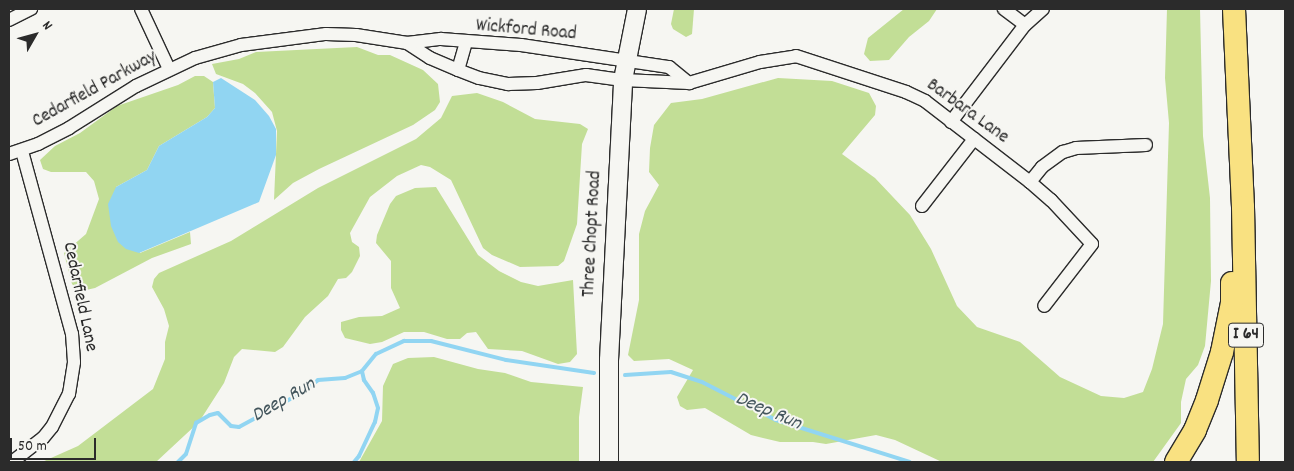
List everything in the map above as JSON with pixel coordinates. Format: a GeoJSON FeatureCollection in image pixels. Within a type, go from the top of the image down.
{"type":"FeatureCollection","features":[{"type":"Feature","properties":{"kind":"highway","name":"I 64"},"geometry":{"type":"LineString","coordinates":[[1234,9],[1243,207],[1248,462]]}},
{"type":"Feature","properties":{"kind":"highway"},"geometry":{"type":"LineString","coordinates":[[1176,462],[1195,430],[1207,400],[1222,352],[1232,303],[1231,240],[1243,207]]}},
{"type":"Feature","properties":{"kind":"main road","name":"Three Chopt Road"},"geometry":{"type":"LineString","coordinates":[[609,462],[610,342],[623,80],[637,9]]}},
{"type":"Feature","properties":{"kind":"street"},"geometry":{"type":"LineString","coordinates":[[9,20],[31,9]]}},
{"type":"Feature","properties":{"kind":"street"},"geometry":{"type":"LineString","coordinates":[[142,9],[169,69]]}},
{"type":"Feature","properties":{"kind":"street"},"geometry":{"type":"LineString","coordinates":[[1004,9],[1025,25]]}},
{"type":"Feature","properties":{"kind":"street"},"geometry":{"type":"LineString","coordinates":[[952,122],[1025,25],[1043,9]]}},
{"type":"Feature","properties":{"kind":"street","name":"Cedarfield Parkway"},"geometry":{"type":"LineString","coordinates":[[9,154],[22,151],[69,128],[130,89],[169,69],[206,55],[268,41],[342,34],[406,43],[431,39],[466,42]]}},
{"type":"Feature","properties":{"kind":"street","name":"Wickford Road"},"geometry":{"type":"LineString","coordinates":[[458,70],[466,42],[521,45],[626,62]]}},
{"type":"Feature","properties":{"kind":"street","name":"Cedarfield Parkway"},"geometry":{"type":"LineString","coordinates":[[406,43],[430,58],[458,70]]}},
{"type":"Feature","properties":{"kind":"street","name":"Barbara Lane"},"geometry":{"type":"LineString","coordinates":[[623,80],[689,83],[760,62],[796,56],[906,92],[926,101],[1051,200],[1092,244],[1044,306]]}},
{"type":"Feature","properties":{"kind":"street"},"geometry":{"type":"LineString","coordinates":[[626,62],[669,67],[689,83]]}},
{"type":"Feature","properties":{"kind":"street"},"geometry":{"type":"LineString","coordinates":[[458,70],[479,78],[508,84],[537,83],[586,75],[623,80]]}},
{"type":"Feature","properties":{"kind":"street"},"geometry":{"type":"LineString","coordinates":[[922,206],[974,139]]}},
{"type":"Feature","properties":{"kind":"street"},"geometry":{"type":"LineString","coordinates":[[1030,182],[1042,167],[1063,152],[1076,148],[1146,145]]}},
{"type":"Feature","properties":{"kind":"street","name":"Cedarfield Lane"},"geometry":{"type":"LineString","coordinates":[[12,462],[43,438],[52,427],[69,394],[74,362],[72,334],[22,151]]}},
{"type":"Feature","properties":{"kind":"green space"},"geometry":{"type":"Polygon","coordinates":[[[674,9],[694,9],[692,34],[686,37],[673,29],[671,24],[674,9]]]}},
{"type":"Feature","properties":{"kind":"green space"},"geometry":{"type":"Polygon","coordinates":[[[904,9],[937,9],[929,21],[909,37],[889,60],[870,61],[864,54],[868,38],[904,9]]]}},
{"type":"Feature","properties":{"kind":"green space"},"geometry":{"type":"Polygon","coordinates":[[[1167,9],[1200,9],[1203,136],[1210,198],[1211,281],[1205,346],[1198,365],[1186,379],[1181,402],[1181,423],[1153,462],[942,462],[895,440],[876,435],[826,444],[780,442],[751,435],[705,408],[687,410],[680,406],[677,397],[693,370],[669,359],[634,361],[628,355],[639,300],[639,234],[645,211],[659,185],[649,172],[650,148],[654,125],[671,103],[702,99],[778,78],[832,81],[869,93],[876,106],[875,115],[842,154],[875,178],[910,215],[931,249],[957,306],[977,327],[1020,342],[1060,377],[1101,396],[1124,398],[1143,392],[1152,369],[1163,324],[1169,123],[1165,78],[1167,9]]]}},
{"type":"Feature","properties":{"kind":"green space"},"geometry":{"type":"Polygon","coordinates":[[[357,47],[378,55],[390,55],[423,70],[438,84],[440,102],[435,110],[413,125],[293,183],[274,200],[277,131],[272,112],[255,93],[243,84],[216,74],[212,64],[239,59],[256,52],[357,47]]]}},
{"type":"Feature","properties":{"kind":"green space"},"geometry":{"type":"Polygon","coordinates":[[[195,76],[204,76],[213,82],[215,108],[207,117],[159,146],[147,170],[116,187],[140,253],[190,232],[191,244],[152,258],[95,288],[77,289],[72,284],[64,253],[86,234],[99,199],[94,181],[86,172],[51,172],[43,169],[40,160],[55,146],[80,133],[117,106],[178,85],[195,76]]]}},
{"type":"Feature","properties":{"kind":"green space"},"geometry":{"type":"Polygon","coordinates":[[[477,93],[503,102],[535,119],[580,124],[588,129],[582,144],[577,224],[564,261],[558,266],[520,267],[492,255],[483,248],[451,180],[430,167],[421,165],[397,176],[370,197],[350,233],[352,242],[359,247],[360,256],[352,272],[346,278],[338,279],[328,296],[305,317],[283,347],[275,352],[242,349],[234,357],[224,383],[199,422],[156,462],[42,462],[78,446],[153,389],[165,359],[165,342],[169,326],[164,309],[152,287],[154,279],[159,273],[231,241],[318,188],[416,139],[441,118],[452,96],[477,93]]]}},
{"type":"Feature","properties":{"kind":"green space"},"geometry":{"type":"Polygon","coordinates":[[[436,187],[478,255],[499,271],[521,282],[538,286],[573,280],[577,354],[570,362],[558,364],[522,351],[488,349],[476,332],[467,333],[460,339],[447,339],[424,332],[404,332],[382,342],[370,344],[345,338],[341,330],[341,322],[359,317],[382,316],[400,308],[391,288],[391,261],[376,243],[377,235],[390,204],[396,196],[415,188],[436,187]]]}},
{"type":"Feature","properties":{"kind":"green space"},"geometry":{"type":"Polygon","coordinates":[[[434,357],[478,369],[505,373],[531,382],[583,387],[579,417],[579,462],[359,462],[382,421],[383,386],[393,364],[408,358],[434,357]]]}},
{"type":"Feature","properties":{"kind":"water"},"geometry":{"type":"Polygon","coordinates":[[[221,78],[255,100],[269,116],[276,129],[276,155],[259,202],[139,253],[126,249],[118,242],[111,226],[108,204],[116,187],[147,170],[159,146],[207,117],[215,108],[213,82],[221,78]]]}},
{"type":"Feature","properties":{"kind":"waterway","name":"Deep Run"},"geometry":{"type":"LineString","coordinates":[[178,462],[186,454],[196,423],[210,415],[218,413],[231,426],[239,427],[301,393],[318,380],[345,378],[362,371],[376,354],[404,341],[431,341],[506,360],[594,373]]}},
{"type":"Feature","properties":{"kind":"waterway","name":"Deep Run"},"geometry":{"type":"LineString","coordinates":[[354,462],[359,456],[375,422],[378,408],[373,393],[364,380],[362,371]]}},
{"type":"Feature","properties":{"kind":"waterway","name":"Deep Run"},"geometry":{"type":"LineString","coordinates":[[625,375],[671,372],[702,382],[776,420],[910,462]]}}]}
